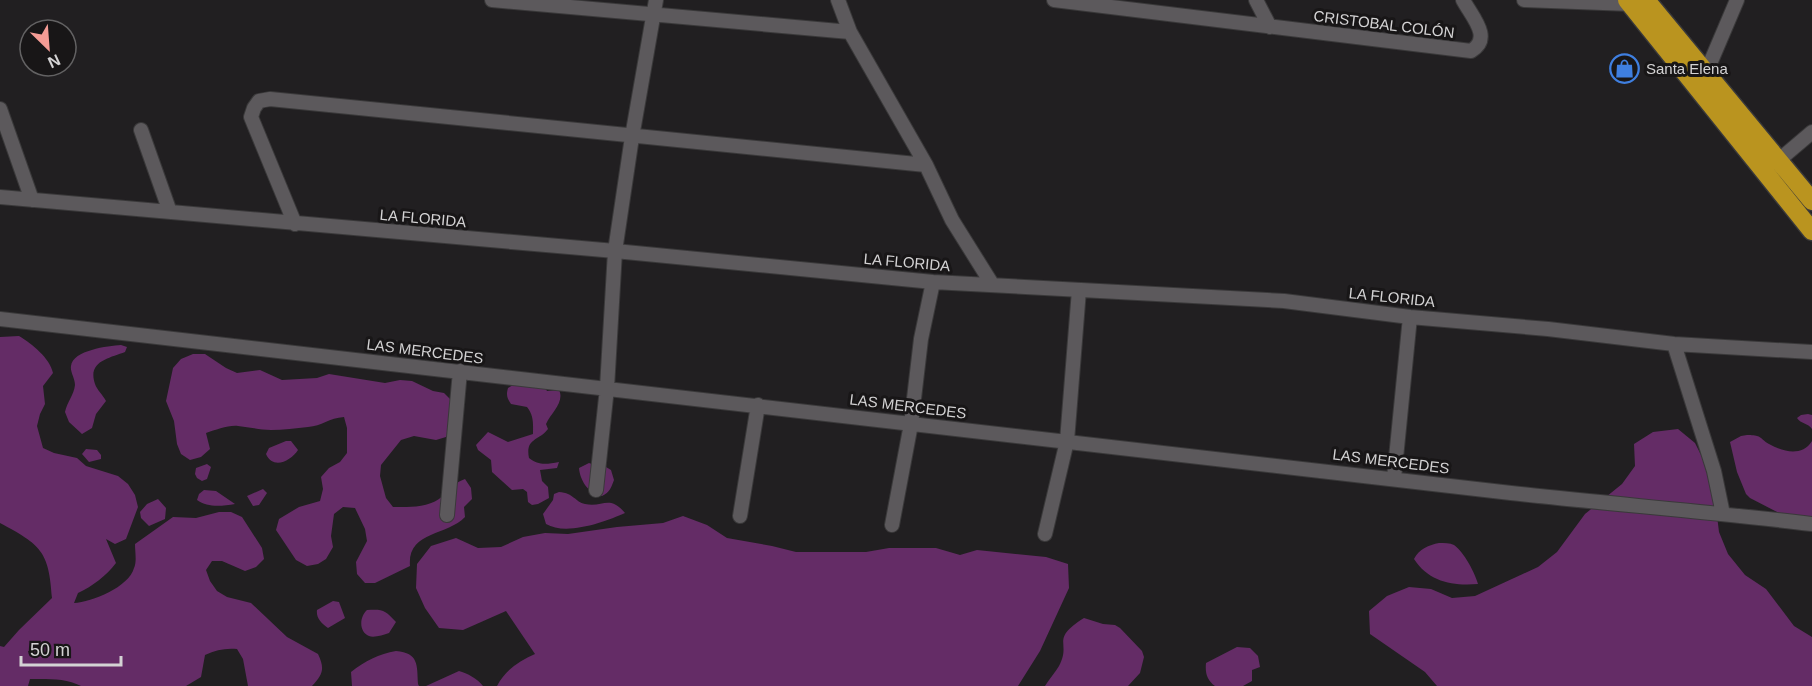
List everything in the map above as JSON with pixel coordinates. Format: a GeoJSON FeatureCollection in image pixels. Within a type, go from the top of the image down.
{"type":"FeatureCollection","features":[{"type":"Feature","properties":{"kind":"highway"},"geometry":{"type":"LineString","coordinates":[[1634,1],[1706,73],[1812,201]]}},
{"type":"Feature","properties":{"kind":"highway"},"geometry":{"type":"LineString","coordinates":[[1634,1],[1767,177],[1812,231]]}},
{"type":"Feature","properties":{"kind":"street"},"geometry":{"type":"LineString","coordinates":[[492,0],[850,32]]}},
{"type":"Feature","properties":{"kind":"street"},"geometry":{"type":"LineString","coordinates":[[596,490],[607,388],[615,251],[656,0]]}},
{"type":"Feature","properties":{"kind":"street"},"geometry":{"type":"LineString","coordinates":[[838,0],[850,32],[926,165],[952,220],[992,284]]}},
{"type":"Feature","properties":{"kind":"street","name":"CRISTOBAL COLÓN"},"geometry":{"type":"LineString","coordinates":[[1054,0],[1471,51],[1479,47],[1482,32],[1463,0]]}},
{"type":"Feature","properties":{"kind":"street"},"geometry":{"type":"LineString","coordinates":[[1256,0],[1270,27]]}},
{"type":"Feature","properties":{"kind":"street"},"geometry":{"type":"LineString","coordinates":[[1524,0],[1634,1]]}},
{"type":"Feature","properties":{"kind":"street"},"geometry":{"type":"LineString","coordinates":[[1706,73],[1737,0]]}},
{"type":"Feature","properties":{"kind":"street"},"geometry":{"type":"LineString","coordinates":[[295,224],[251,117],[259,101],[270,99],[926,165]]}},
{"type":"Feature","properties":{"kind":"street"},"geometry":{"type":"LineString","coordinates":[[0,110],[32,200]]}},
{"type":"Feature","properties":{"kind":"street"},"geometry":{"type":"LineString","coordinates":[[141,130],[170,213]]}},
{"type":"Feature","properties":{"kind":"street"},"geometry":{"type":"LineString","coordinates":[[1767,177],[1778,161],[1812,132]]}},
{"type":"Feature","properties":{"kind":"street","name":"LA FLORIDA"},"geometry":{"type":"LineString","coordinates":[[0,197],[615,251],[933,282],[1284,301],[1674,344],[1812,352]]}},
{"type":"Feature","properties":{"kind":"street"},"geometry":{"type":"LineString","coordinates":[[892,525],[911,424],[921,339],[933,282]]}},
{"type":"Feature","properties":{"kind":"street"},"geometry":{"type":"LineString","coordinates":[[1045,534],[1067,441],[1079,291]]}},
{"type":"Feature","properties":{"kind":"street"},"geometry":{"type":"LineString","coordinates":[[1394,478],[1410,316]]}},
{"type":"Feature","properties":{"kind":"street","name":"LAS MERCEDES"},"geometry":{"type":"LineString","coordinates":[[0,319],[1516,493],[1812,524]]}},
{"type":"Feature","properties":{"kind":"street"},"geometry":{"type":"LineString","coordinates":[[1674,344],[1714,471],[1723,514]]}},
{"type":"Feature","properties":{"kind":"street"},"geometry":{"type":"LineString","coordinates":[[447,515],[460,371]]}},
{"type":"Feature","properties":{"kind":"street"},"geometry":{"type":"LineString","coordinates":[[740,516],[758,405]]}},
{"type":"Feature","properties":{"kind":"shaded area"},"geometry":{"type":"Polygon","coordinates":[[[19,336],[35,347],[48,362],[53,373],[43,386],[45,404],[37,426],[43,448],[77,458],[86,466],[118,476],[128,484],[135,495],[138,507],[126,539],[115,544],[106,539],[116,563],[99,580],[78,593],[74,603],[100,596],[125,581],[135,566],[135,544],[173,517],[196,518],[219,512],[231,512],[242,517],[262,548],[264,559],[256,567],[245,571],[222,561],[212,561],[206,570],[210,581],[217,591],[227,597],[251,603],[287,637],[318,654],[322,671],[312,686],[248,686],[243,659],[237,649],[233,649],[205,655],[201,677],[186,686],[81,686],[63,680],[30,679],[28,686],[0,686],[0,646],[4,647],[52,598],[48,570],[40,551],[25,537],[0,523],[0,337],[19,336]]]}},
{"type":"Feature","properties":{"kind":"shaded area"},"geometry":{"type":"Polygon","coordinates":[[[121,345],[127,347],[125,352],[101,362],[94,370],[95,384],[106,401],[96,414],[92,428],[82,434],[69,422],[65,412],[75,385],[71,368],[73,361],[78,356],[92,350],[121,345]]]}},
{"type":"Feature","properties":{"kind":"shaded area"},"geometry":{"type":"Polygon","coordinates":[[[193,354],[205,354],[237,373],[260,370],[282,380],[317,378],[329,374],[385,383],[400,380],[412,381],[433,391],[444,393],[461,410],[455,430],[446,437],[436,440],[414,436],[401,440],[381,465],[380,476],[386,498],[393,507],[417,506],[434,502],[465,479],[471,488],[472,499],[464,507],[465,517],[448,528],[421,540],[411,555],[410,566],[375,583],[365,583],[357,574],[356,562],[367,541],[365,529],[355,508],[343,507],[334,514],[331,536],[333,547],[326,559],[318,564],[307,566],[296,560],[276,530],[279,519],[299,507],[320,501],[323,489],[321,477],[329,468],[340,462],[347,453],[347,428],[344,417],[313,426],[285,429],[267,430],[234,426],[222,428],[206,433],[210,449],[201,457],[190,460],[181,454],[177,444],[174,421],[166,401],[173,368],[181,359],[193,354]]]}},
{"type":"Feature","properties":{"kind":"shaded area"},"geometry":{"type":"Polygon","coordinates":[[[518,382],[544,386],[547,391],[559,390],[560,394],[559,403],[546,424],[548,429],[529,447],[529,458],[533,461],[543,464],[559,462],[557,468],[540,470],[542,481],[548,487],[549,498],[532,505],[528,502],[527,492],[523,489],[512,490],[492,472],[491,460],[478,450],[476,445],[488,432],[508,442],[533,434],[533,420],[527,407],[511,404],[507,396],[508,388],[518,382]]]}},
{"type":"Feature","properties":{"kind":"shaded area"},"geometry":{"type":"Polygon","coordinates":[[[1812,415],[1812,429],[1797,418],[1812,415]]]}},
{"type":"Feature","properties":{"kind":"shaded area"},"geometry":{"type":"Polygon","coordinates":[[[1678,429],[1695,443],[1713,483],[1719,532],[1728,554],[1745,575],[1766,589],[1794,626],[1812,637],[1812,686],[1437,686],[1425,672],[1370,634],[1369,611],[1387,596],[1409,587],[1431,589],[1452,598],[1475,596],[1538,567],[1557,552],[1585,514],[1622,484],[1635,466],[1634,444],[1653,432],[1678,429]]]}},
{"type":"Feature","properties":{"kind":"shaded area"},"geometry":{"type":"Polygon","coordinates":[[[1747,435],[1755,435],[1774,447],[1792,452],[1803,449],[1812,441],[1812,517],[1797,517],[1779,513],[1746,494],[1737,472],[1730,442],[1747,435]]]}},
{"type":"Feature","properties":{"kind":"shaded area"},"geometry":{"type":"Polygon","coordinates":[[[291,441],[298,450],[295,454],[277,463],[269,459],[266,454],[269,448],[291,441]]]}},
{"type":"Feature","properties":{"kind":"shaded area"},"geometry":{"type":"Polygon","coordinates":[[[86,449],[97,450],[101,459],[89,462],[82,454],[86,449]]]}},
{"type":"Feature","properties":{"kind":"shaded area"},"geometry":{"type":"Polygon","coordinates":[[[589,463],[611,470],[614,480],[610,490],[602,496],[589,490],[581,478],[579,468],[589,463]]]}},
{"type":"Feature","properties":{"kind":"shaded area"},"geometry":{"type":"Polygon","coordinates":[[[207,464],[211,467],[207,479],[202,481],[195,474],[196,468],[207,464]]]}},
{"type":"Feature","properties":{"kind":"shaded area"},"geometry":{"type":"Polygon","coordinates":[[[263,489],[267,493],[259,505],[253,506],[247,496],[263,489]]]}},
{"type":"Feature","properties":{"kind":"shaded area"},"geometry":{"type":"Polygon","coordinates":[[[204,490],[216,491],[235,504],[215,506],[201,503],[197,500],[199,494],[204,490]]]}},
{"type":"Feature","properties":{"kind":"shaded area"},"geometry":{"type":"Polygon","coordinates":[[[559,492],[568,494],[585,504],[615,504],[625,513],[586,526],[564,529],[554,527],[546,524],[543,514],[553,500],[554,494],[559,492]]]}},
{"type":"Feature","properties":{"kind":"shaded area"},"geometry":{"type":"Polygon","coordinates":[[[158,499],[166,508],[165,519],[149,526],[141,518],[140,512],[147,504],[158,499]]]}},
{"type":"Feature","properties":{"kind":"shaded area"},"geometry":{"type":"Polygon","coordinates":[[[683,516],[707,525],[727,538],[796,552],[866,552],[889,548],[936,548],[960,555],[977,550],[1046,557],[1068,564],[1069,588],[1040,651],[1018,686],[497,686],[513,667],[535,654],[506,611],[463,630],[439,628],[425,608],[416,588],[417,564],[431,546],[456,538],[478,548],[501,547],[523,537],[545,533],[568,534],[663,523],[683,516]]]}},
{"type":"Feature","properties":{"kind":"shaded area"},"geometry":{"type":"Polygon","coordinates":[[[1439,543],[1454,545],[1462,552],[1478,584],[1442,581],[1420,567],[1414,559],[1416,556],[1425,548],[1439,543]]]}},
{"type":"Feature","properties":{"kind":"shaded area"},"geometry":{"type":"Polygon","coordinates":[[[333,601],[339,602],[345,618],[328,628],[319,620],[317,610],[333,601]]]}},
{"type":"Feature","properties":{"kind":"shaded area"},"geometry":{"type":"Polygon","coordinates":[[[367,610],[383,611],[396,622],[389,633],[373,637],[365,634],[361,623],[367,610]]]}},
{"type":"Feature","properties":{"kind":"shaded area"},"geometry":{"type":"Polygon","coordinates":[[[1084,618],[1115,625],[1142,651],[1144,657],[1140,673],[1128,686],[1045,686],[1062,658],[1063,641],[1067,631],[1084,618]]]}},
{"type":"Feature","properties":{"kind":"shaded area"},"geometry":{"type":"Polygon","coordinates":[[[1237,647],[1250,648],[1258,656],[1260,667],[1252,670],[1252,681],[1243,686],[1215,686],[1207,676],[1206,663],[1237,647]]]}},
{"type":"Feature","properties":{"kind":"shaded area"},"geometry":{"type":"Polygon","coordinates":[[[396,651],[413,657],[417,666],[419,686],[352,686],[351,672],[372,658],[396,651]]]}},
{"type":"Feature","properties":{"kind":"shaded area"},"geometry":{"type":"Polygon","coordinates":[[[459,671],[472,677],[483,686],[426,686],[459,671]]]}},
{"type":"Feature","properties":{"kind":"place","name":"Santa Elena"},"geometry":{"type":"Point","coordinates":[1625,68]}}]}
